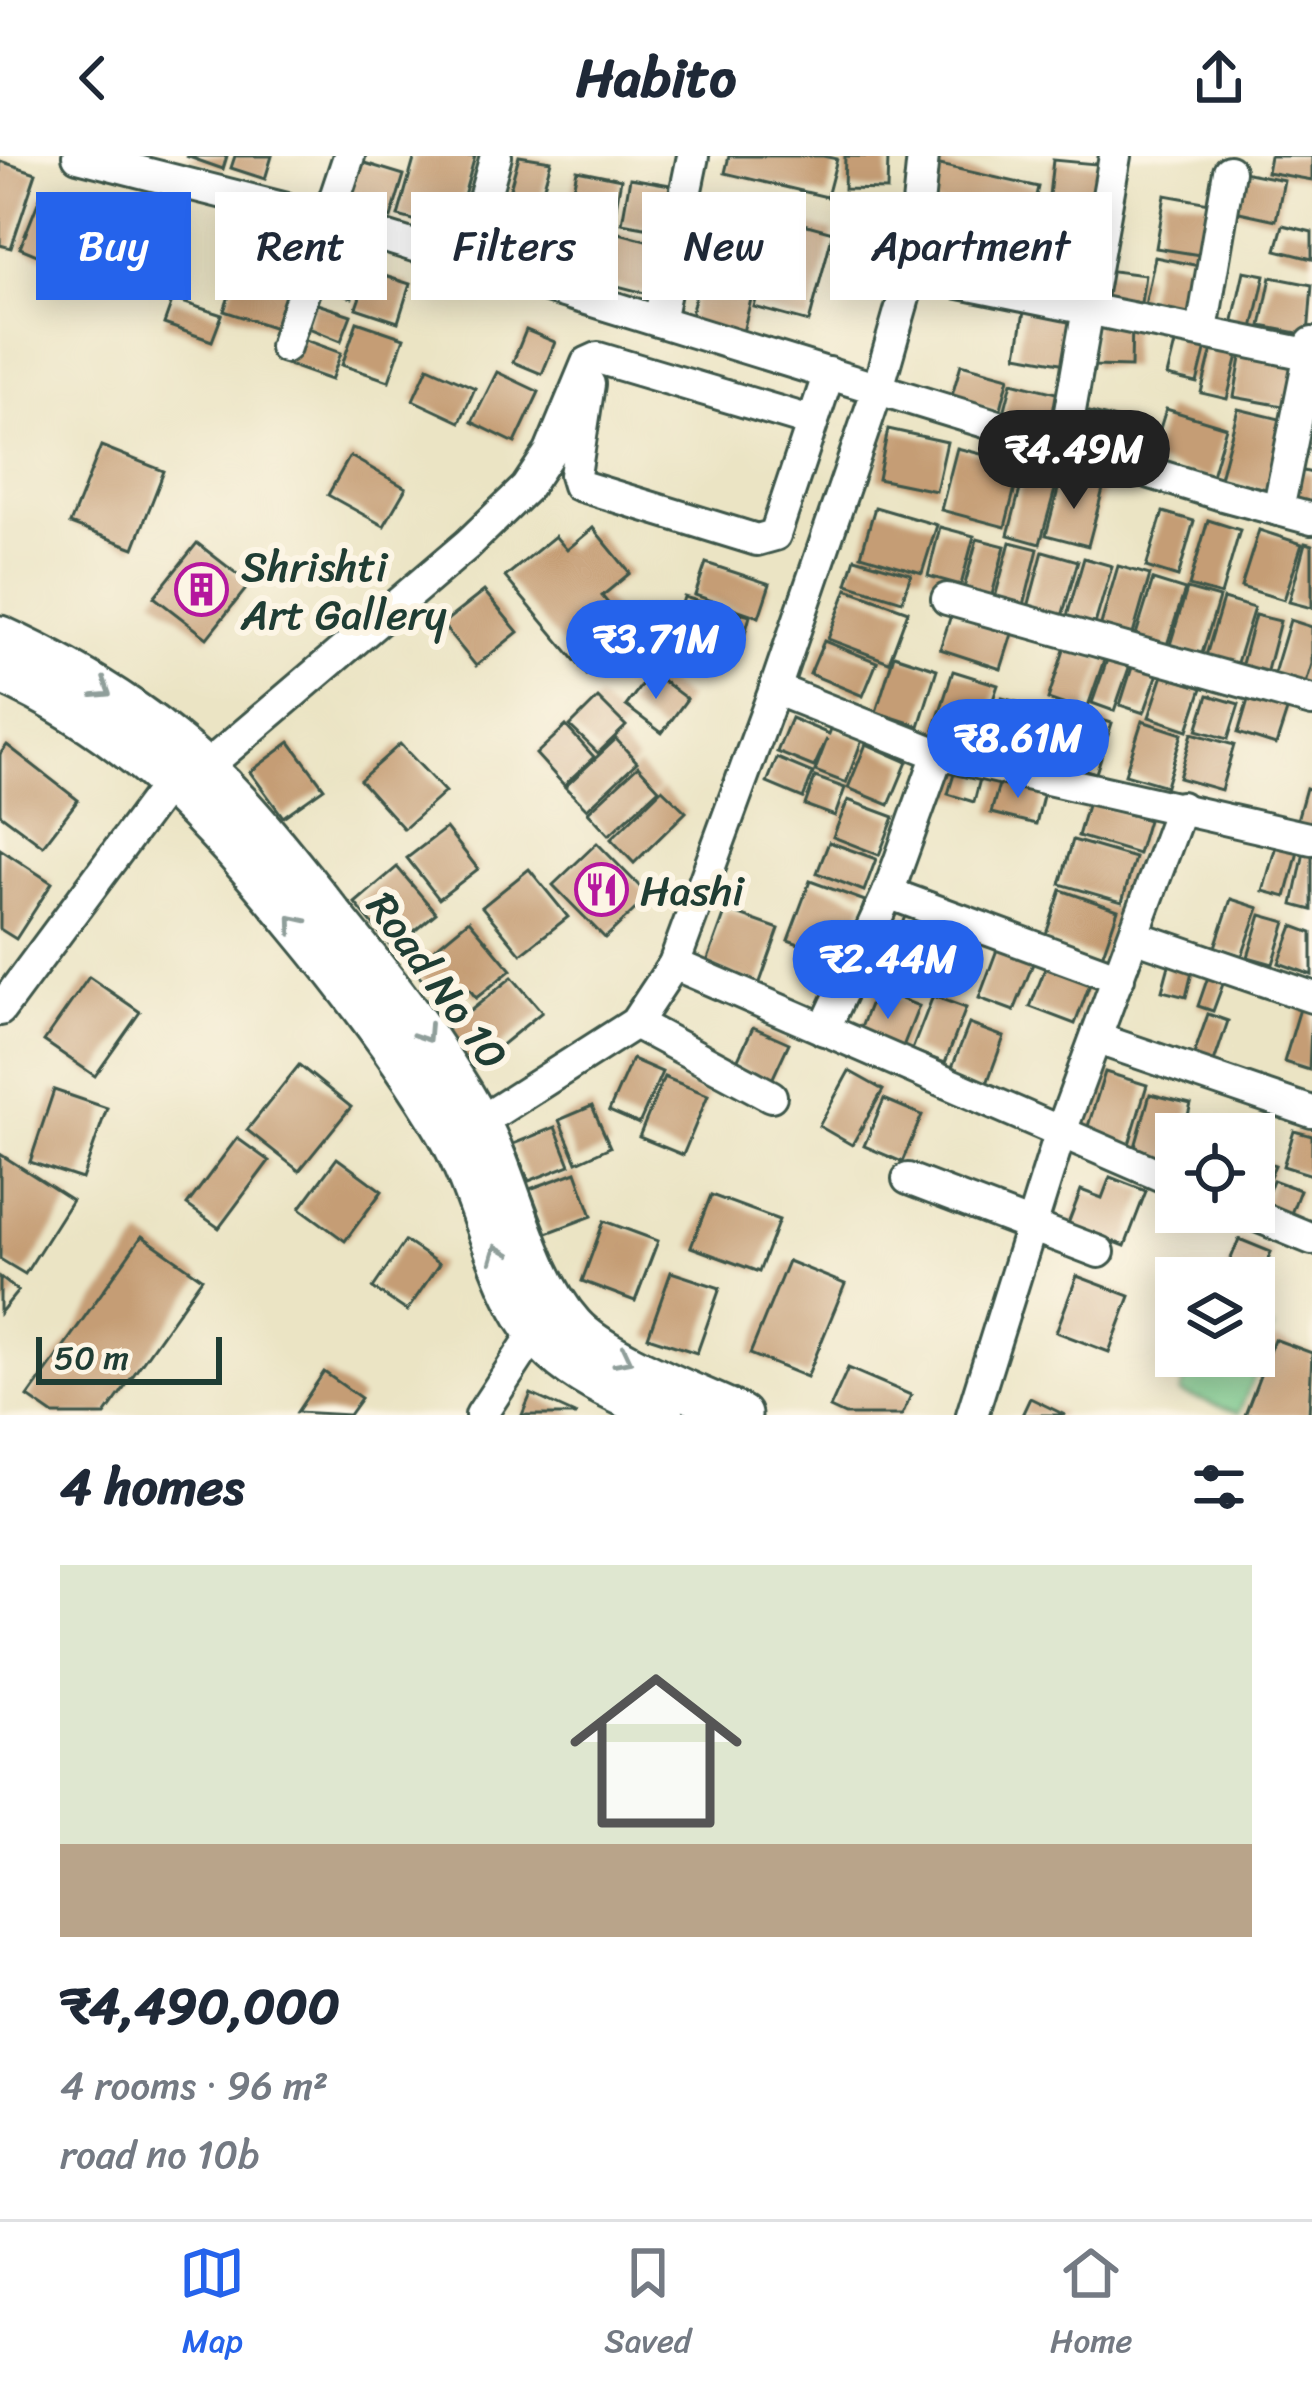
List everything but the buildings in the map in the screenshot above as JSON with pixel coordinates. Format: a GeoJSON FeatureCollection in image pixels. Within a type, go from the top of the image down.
{"type":"FeatureCollection","features":[{"type":"Feature","properties":{"kind":"main road","name":"Road No 10"},"geometry":{"type":"LineString","coordinates":[[0,635],[70,668],[134,710],[187,775],[218,829],[382,1029],[450,1138],[514,1292],[549,1349],[571,1367],[664,1415]]}},
{"type":"Feature","properties":{"kind":"main road","name":"Road No 10"},"geometry":{"type":"LineString","coordinates":[[0,673],[54,697],[114,737],[243,806],[409,1010],[480,1122],[544,1278],[574,1326],[621,1357],[741,1415]]}},
{"type":"Feature","properties":{"kind":"street"},"geometry":{"type":"LineString","coordinates":[[78,156],[220,192]]}},
{"type":"Feature","properties":{"kind":"street"},"geometry":{"type":"LineString","coordinates":[[338,192],[349,156]]}},
{"type":"Feature","properties":{"kind":"street"},"geometry":{"type":"LineString","coordinates":[[486,192],[496,156]]}},
{"type":"Feature","properties":{"kind":"street"},"geometry":{"type":"LineString","coordinates":[[659,321],[693,156]]}},
{"type":"Feature","properties":{"kind":"street"},"geometry":{"type":"LineString","coordinates":[[919,192],[923,156]]}},
{"type":"Feature","properties":{"kind":"street"},"geometry":{"type":"LineString","coordinates":[[1064,445],[1115,156]]}},
{"type":"Feature","properties":{"kind":"street"},"geometry":{"type":"LineString","coordinates":[[1202,330],[1229,171]]}},
{"type":"Feature","properties":{"kind":"street"},"geometry":{"type":"LineString","coordinates":[[285,346],[301,300]]}},
{"type":"Feature","properties":{"kind":"street"},"geometry":{"type":"LineString","coordinates":[[590,300],[1312,519]]}},
{"type":"Feature","properties":{"kind":"street"},"geometry":{"type":"LineString","coordinates":[[480,1122],[635,1023],[674,964],[776,689],[878,388],[902,300]]}},
{"type":"Feature","properties":{"kind":"street"},"geometry":{"type":"LineString","coordinates":[[1040,300],[1311,351],[1278,510]]}},
{"type":"Feature","properties":{"kind":"street"},"geometry":{"type":"LineString","coordinates":[[0,1010],[187,775],[468,544],[526,488],[550,452],[583,368],[598,358],[811,421]]}},
{"type":"Feature","properties":{"kind":"street"},"geometry":{"type":"LineString","coordinates":[[583,368],[589,397],[575,476],[578,485],[757,540],[776,535],[829,373]]}},
{"type":"Feature","properties":{"kind":"street"},"geometry":{"type":"LineString","coordinates":[[947,599],[1312,701]]}},
{"type":"Feature","properties":{"kind":"street"},"geometry":{"type":"LineString","coordinates":[[776,689],[938,754],[1312,839]]}},
{"type":"Feature","properties":{"kind":"street"},"geometry":{"type":"LineString","coordinates":[[824,1030],[888,893],[938,754]]}},
{"type":"Feature","properties":{"kind":"street"},"geometry":{"type":"LineString","coordinates":[[972,1415],[1060,1134],[1181,807]]}},
{"type":"Feature","properties":{"kind":"street"},"geometry":{"type":"LineString","coordinates":[[888,893],[1119,978]]}},
{"type":"Feature","properties":{"kind":"street"},"geometry":{"type":"LineString","coordinates":[[1134,936],[1312,997]]}},
{"type":"Feature","properties":{"kind":"street"},"geometry":{"type":"LineString","coordinates":[[674,964],[1155,1173]]}},
{"type":"Feature","properties":{"kind":"street"},"geometry":{"type":"LineString","coordinates":[[635,1023],[771,1096]]}},
{"type":"Feature","properties":{"kind":"street"},"geometry":{"type":"LineString","coordinates":[[1098,1039],[1312,1112]]}},
{"type":"Feature","properties":{"kind":"street"},"geometry":{"type":"LineString","coordinates":[[908,1179],[1099,1252]]}},
{"type":"Feature","properties":{"kind":"street"},"geometry":{"type":"LineString","coordinates":[[1275,1224],[1312,1239]]}},
{"type":"Feature","properties":{"kind":"street"},"geometry":{"type":"LineString","coordinates":[[481,1415],[536,1331]]}},
{"type":"Feature","properties":{"kind":"green space"},"geometry":{"type":"Polygon","coordinates":[[[1186,1377],[1254,1377],[1239,1413],[1180,1393],[1186,1377]]]}},
{"type":"Feature","properties":{"kind":"place","name":"Shrishti Art Gallery"},"geometry":{"type":"Point","coordinates":[202,590]}},
{"type":"Feature","properties":{"kind":"place","name":"Hashi"},"geometry":{"type":"Point","coordinates":[601,890]}}]}
